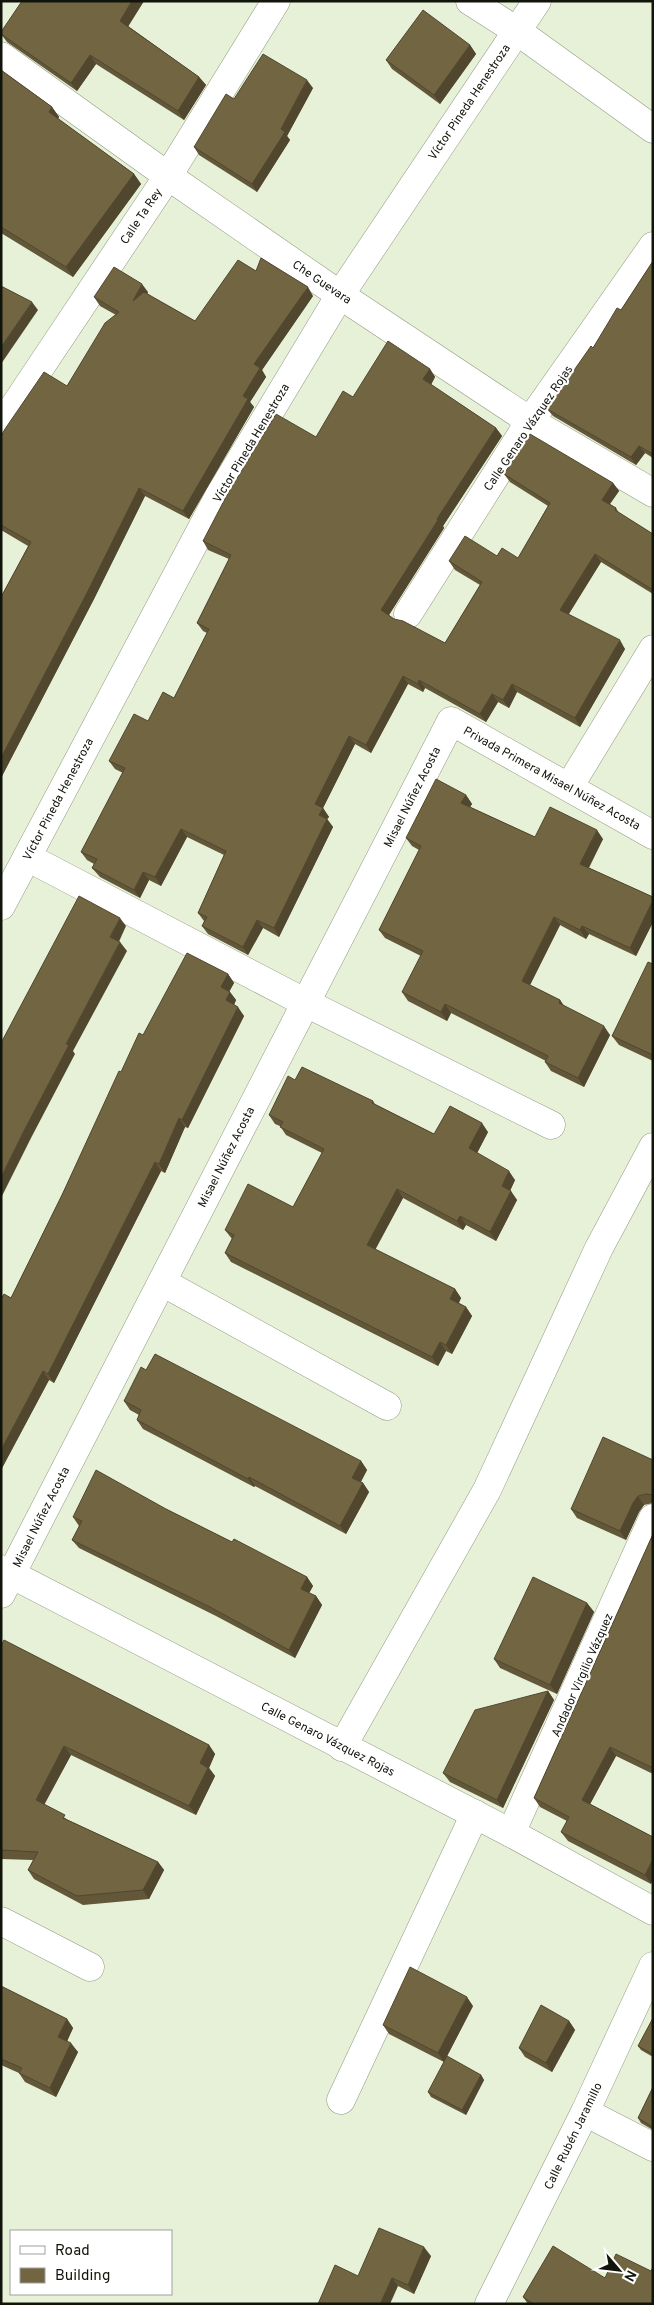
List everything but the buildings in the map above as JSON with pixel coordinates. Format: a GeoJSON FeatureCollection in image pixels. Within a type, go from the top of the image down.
{"type":"FeatureCollection","features":[{"type":"Feature","properties":{"kind":"street","name":"Calle Ta Rey"},"geometry":{"type":"LineString","coordinates":[[1,426],[168,176],[276,1]]}},
{"type":"Feature","properties":{"kind":"street"},"geometry":{"type":"LineString","coordinates":[[470,1],[517,32],[653,129]]}},
{"type":"Feature","properties":{"kind":"street","name":"Víctor Pineda Henestroza"},"geometry":{"type":"LineString","coordinates":[[1,906],[219,496],[340,295],[537,1]]}},
{"type":"Feature","properties":{"kind":"street","name":"Che Guevara"},"geometry":{"type":"LineString","coordinates":[[1,56],[168,176],[340,295],[530,421],[653,493]]}},
{"type":"Feature","properties":{"kind":"street","name":"Calle Genaro Vázquez Rojas"},"geometry":{"type":"LineString","coordinates":[[408,614],[530,421],[653,246]]}},
{"type":"Feature","properties":{"kind":"street"},"geometry":{"type":"LineString","coordinates":[[569,787],[653,649]]}},
{"type":"Feature","properties":{"kind":"street","name":"Privada Primera Misael Núñez Acosta"},"geometry":{"type":"LineString","coordinates":[[451,721],[653,835]]}},
{"type":"Feature","properties":{"kind":"street","name":"Misael Núñez Acosta"},"geometry":{"type":"LineString","coordinates":[[5,1579],[162,1282],[451,721]]}},
{"type":"Feature","properties":{"kind":"street"},"geometry":{"type":"LineString","coordinates":[[26,857],[306,1003],[551,1125]]}},
{"type":"Feature","properties":{"kind":"street"},"geometry":{"type":"LineString","coordinates":[[342,1746],[487,1490],[600,1248],[653,1147]]}},
{"type":"Feature","properties":{"kind":"street"},"geometry":{"type":"LineString","coordinates":[[162,1282],[387,1406]]}},
{"type":"Feature","properties":{"kind":"street","name":"Andador Virgilio Vázquez"},"geometry":{"type":"LineString","coordinates":[[511,1833],[653,1518]]}},
{"type":"Feature","properties":{"kind":"street","name":"Calle Genaro Vázquez Rojas"},"geometry":{"type":"LineString","coordinates":[[5,1579],[475,1814],[653,1911]]}},
{"type":"Feature","properties":{"kind":"street"},"geometry":{"type":"LineString","coordinates":[[341,2100],[475,1814]]}},
{"type":"Feature","properties":{"kind":"street"},"geometry":{"type":"LineString","coordinates":[[1,1921],[90,1967]]}},
{"type":"Feature","properties":{"kind":"street","name":"Calle Rubén Jaramillo"},"geometry":{"type":"LineString","coordinates":[[498,2301],[653,1966]]}},
{"type":"Feature","properties":{"kind":"street"},"geometry":{"type":"LineString","coordinates":[[585,2112],[653,2147]]}}]}
